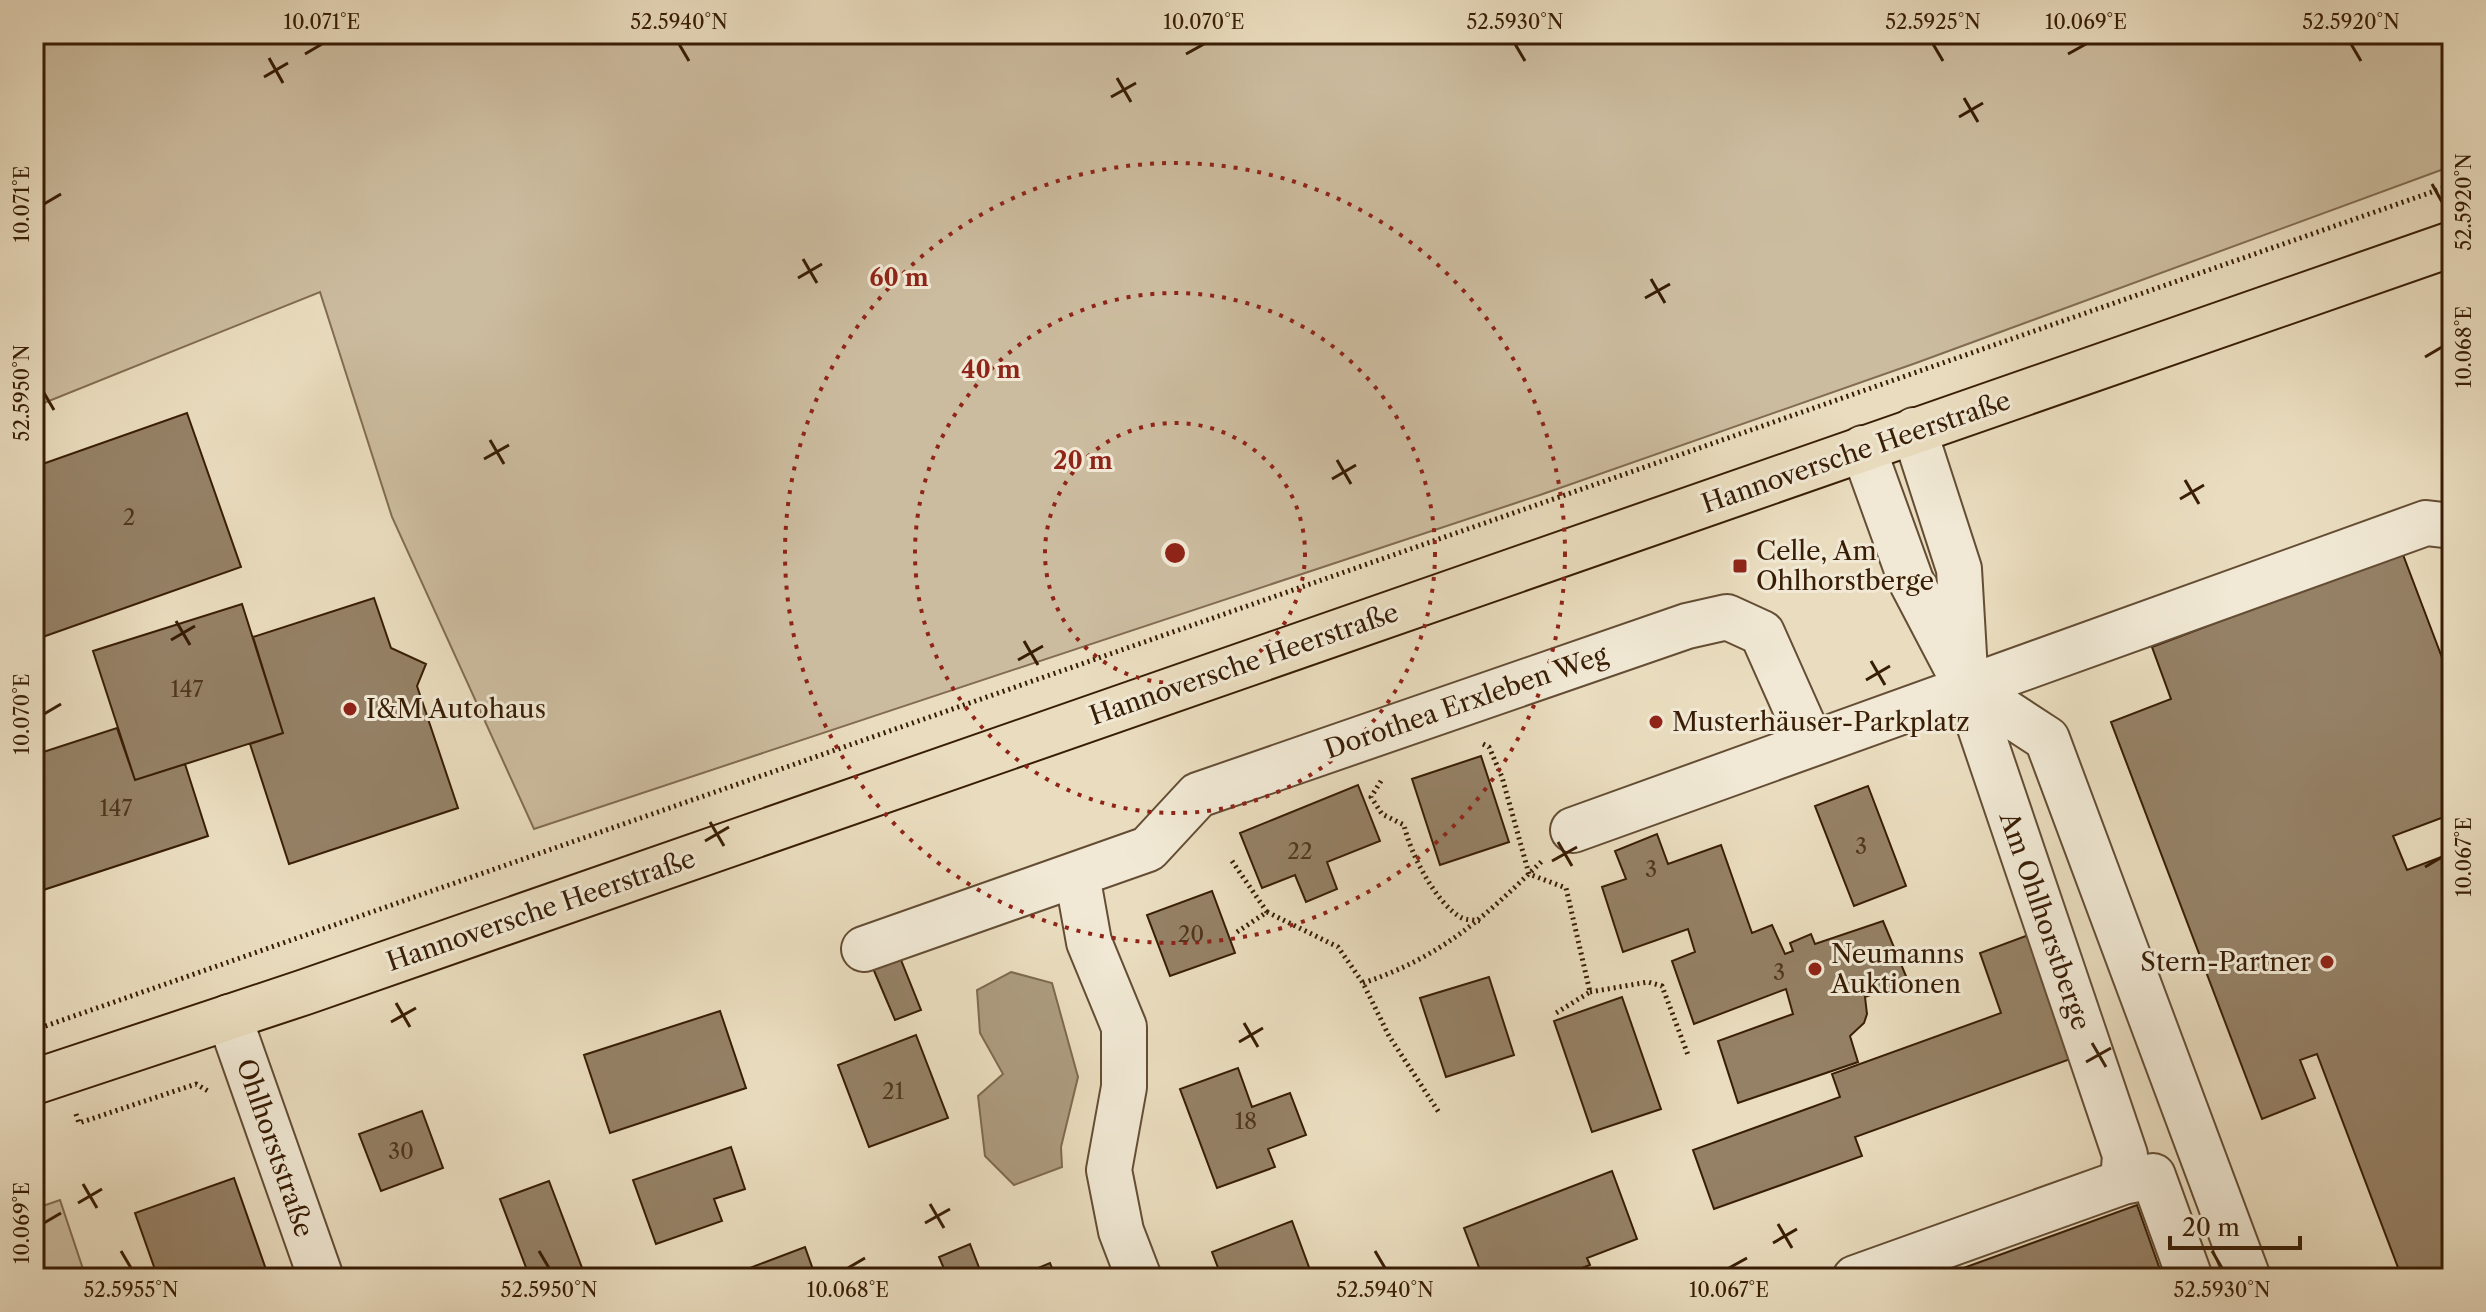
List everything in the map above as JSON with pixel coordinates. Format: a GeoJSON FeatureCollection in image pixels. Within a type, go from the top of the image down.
{"type":"FeatureCollection","features":[{"type":"Feature","properties":{"kind":"main road","name":"Hannoversche Heerstraße"},"geometry":{"type":"LineString","coordinates":[[34,1082],[229,1017],[2452,244]]}},
{"type":"Feature","properties":{"kind":"street","name":"Am Ohlhorstberge"},"geometry":{"type":"LineString","coordinates":[[1914,430],[1959,569],[1966,686]]}},
{"type":"Feature","properties":{"kind":"street","name":"Am Ohlhorstberge"},"geometry":{"type":"LineString","coordinates":[[1863,448],[1911,581],[1966,686],[2124,1168]]}},
{"type":"Feature","properties":{"kind":"street"},"geometry":{"type":"LineString","coordinates":[[1573,830],[1966,686],[2439,524]]}},
{"type":"Feature","properties":{"kind":"street","name":"Dorothea Erxleben Weg"},"geometry":{"type":"LineString","coordinates":[[864,949],[1148,849],[1198,795],[1687,626],[1727,617],[1762,633],[1811,743]]}},
{"type":"Feature","properties":{"kind":"street"},"geometry":{"type":"LineString","coordinates":[[1966,686],[2047,739],[2248,1278]]}},
{"type":"Feature","properties":{"kind":"street"},"geometry":{"type":"LineString","coordinates":[[1077,875],[1089,942],[1124,1027],[1124,1087],[1109,1170],[1121,1231],[1139,1278]]}},
{"type":"Feature","properties":{"kind":"street","name":"Ohlhorststraße"},"geometry":{"type":"LineString","coordinates":[[229,1017],[321,1278]]}},
{"type":"Feature","properties":{"kind":"street"},"geometry":{"type":"LineString","coordinates":[[1855,1278],[2124,1168],[2153,1176],[2190,1278]]}},
{"type":"Feature","properties":{"kind":"path"},"geometry":{"type":"LineString","coordinates":[[34,1030],[2452,185]]}},
{"type":"Feature","properties":{"kind":"path"},"geometry":{"type":"LineString","coordinates":[[1477,742],[1489,747],[1502,777],[1529,874]]}},
{"type":"Feature","properties":{"kind":"path"},"geometry":{"type":"LineString","coordinates":[[1392,775],[1379,782],[1371,797],[1382,814],[1404,825],[1408,846],[1428,883],[1462,918],[1481,921]]}},
{"type":"Feature","properties":{"kind":"path"},"geometry":{"type":"LineString","coordinates":[[1363,983],[1408,968],[1481,921],[1573,830]]}},
{"type":"Feature","properties":{"kind":"path"},"geometry":{"type":"LineString","coordinates":[[1232,861],[1267,912],[1338,947],[1363,983],[1389,1036],[1440,1114]]}},
{"type":"Feature","properties":{"kind":"path"},"geometry":{"type":"LineString","coordinates":[[1529,874],[1566,888],[1590,992]]}},
{"type":"Feature","properties":{"kind":"path"},"geometry":{"type":"LineString","coordinates":[[1237,932],[1267,912]]}},
{"type":"Feature","properties":{"kind":"path"},"geometry":{"type":"LineString","coordinates":[[1556,1013],[1590,992],[1648,982],[1662,986],[1688,1055]]}},
{"type":"Feature","properties":{"kind":"shaded area"},"geometry":{"type":"Polygon","coordinates":[[[34,34],[2452,34],[2452,166],[1916,363],[1540,495],[534,829],[392,517],[320,292],[34,407],[34,34]]]}},
{"type":"Feature","properties":{"kind":"shaded area"},"geometry":{"type":"Polygon","coordinates":[[[1011,972],[1052,983],[1078,1077],[1061,1147],[1062,1167],[1014,1185],[985,1156],[978,1096],[1003,1074],[980,1033],[977,990],[1011,972]]]}},
{"type":"Feature","properties":{"kind":"shaded area"},"geometry":{"type":"Polygon","coordinates":[[[60,1200],[86,1278],[34,1278],[34,1209],[60,1200]]]}},
{"type":"Feature","properties":{"kind":"building"},"geometry":{"type":"Polygon","coordinates":[[[187,413],[241,567],[34,640],[34,467],[187,413]]]}},
{"type":"Feature","properties":{"kind":"building","name":"Stern-Partner"},"geometry":{"type":"Polygon","coordinates":[[[2402,552],[2452,684],[2452,814],[2393,836],[2407,870],[2452,853],[2452,1278],[2402,1278],[2317,1054],[2300,1060],[2315,1098],[2262,1119],[2111,722],[2171,699],[2152,647],[2402,552]]]}},
{"type":"Feature","properties":{"kind":"building","name":"I&M Autohaus"},"geometry":{"type":"Polygon","coordinates":[[[374,598],[391,648],[426,664],[417,686],[458,808],[289,864],[250,744],[283,733],[253,637],[374,598]]]}},
{"type":"Feature","properties":{"kind":"building"},"geometry":{"type":"Polygon","coordinates":[[[242,604],[283,733],[135,780],[93,651],[242,604]]]}},
{"type":"Feature","properties":{"kind":"building"},"geometry":{"type":"Polygon","coordinates":[[[117,728],[135,780],[185,764],[208,836],[34,893],[34,755],[117,728]]]}},
{"type":"Feature","properties":{"kind":"building"},"geometry":{"type":"Polygon","coordinates":[[[1481,756],[1509,842],[1440,865],[1412,779],[1481,756]]]}},
{"type":"Feature","properties":{"kind":"building"},"geometry":{"type":"Polygon","coordinates":[[[1358,785],[1380,841],[1327,862],[1337,889],[1306,902],[1295,875],[1262,888],[1240,833],[1358,785]]]}},
{"type":"Feature","properties":{"kind":"building"},"geometry":{"type":"Polygon","coordinates":[[[1868,786],[1906,886],[1854,906],[1815,806],[1868,786]]]}},
{"type":"Feature","properties":{"kind":"building"},"geometry":{"type":"Polygon","coordinates":[[[1657,834],[1668,864],[1721,845],[1752,933],[1772,925],[1785,954],[1793,951],[1790,943],[1811,934],[1815,944],[1883,921],[1908,981],[1865,997],[1867,1014],[1864,1023],[1850,1036],[1858,1062],[1738,1103],[1718,1041],[1793,1014],[1786,989],[1694,1024],[1672,961],[1695,952],[1688,929],[1623,952],[1602,887],[1626,879],[1615,851],[1657,834]]]}},
{"type":"Feature","properties":{"kind":"building"},"geometry":{"type":"Polygon","coordinates":[[[1212,891],[1235,953],[1170,976],[1147,915],[1212,891]]]}},
{"type":"Feature","properties":{"kind":"building"},"geometry":{"type":"Polygon","coordinates":[[[2031,934],[2076,1057],[1855,1137],[1862,1156],[1714,1209],[1693,1150],[1840,1097],[1832,1074],[2001,1013],[1980,953],[2031,934]]]}},
{"type":"Feature","properties":{"kind":"building"},"geometry":{"type":"Polygon","coordinates":[[[899,955],[921,1010],[895,1020],[872,966],[899,955]]]}},
{"type":"Feature","properties":{"kind":"building"},"geometry":{"type":"Polygon","coordinates":[[[1489,977],[1514,1055],[1446,1077],[1420,998],[1489,977]]]}},
{"type":"Feature","properties":{"kind":"building"},"geometry":{"type":"Polygon","coordinates":[[[1622,997],[1661,1109],[1592,1132],[1554,1021],[1622,997]]]}},
{"type":"Feature","properties":{"kind":"building"},"geometry":{"type":"Polygon","coordinates":[[[720,1011],[746,1088],[610,1133],[584,1055],[720,1011]]]}},
{"type":"Feature","properties":{"kind":"building"},"geometry":{"type":"Polygon","coordinates":[[[916,1035],[948,1118],[869,1147],[838,1065],[916,1035]]]}},
{"type":"Feature","properties":{"kind":"building"},"geometry":{"type":"Polygon","coordinates":[[[1238,1068],[1252,1107],[1290,1093],[1306,1135],[1268,1149],[1275,1167],[1217,1188],[1180,1089],[1238,1068]]]}},
{"type":"Feature","properties":{"kind":"building"},"geometry":{"type":"Polygon","coordinates":[[[422,1111],[443,1168],[381,1191],[359,1134],[422,1111]]]}},
{"type":"Feature","properties":{"kind":"building"},"geometry":{"type":"Polygon","coordinates":[[[731,1147],[745,1189],[714,1199],[722,1221],[656,1244],[633,1180],[731,1147]]]}},
{"type":"Feature","properties":{"kind":"building"},"geometry":{"type":"Polygon","coordinates":[[[1612,1171],[1637,1239],[1587,1258],[1590,1265],[1555,1278],[1537,1275],[1483,1278],[1464,1228],[1612,1171]]]}},
{"type":"Feature","properties":{"kind":"building"},"geometry":{"type":"Polygon","coordinates":[[[234,1178],[269,1278],[158,1278],[135,1213],[234,1178]]]}},
{"type":"Feature","properties":{"kind":"building"},"geometry":{"type":"Polygon","coordinates":[[[549,1181],[584,1273],[572,1278],[530,1278],[500,1199],[549,1181]]]}},
{"type":"Feature","properties":{"kind":"building"},"geometry":{"type":"Polygon","coordinates":[[[2137,1205],[2163,1278],[1936,1278],[2137,1205]]]}},
{"type":"Feature","properties":{"kind":"building"},"geometry":{"type":"Polygon","coordinates":[[[1292,1221],[1313,1278],[1222,1278],[1212,1252],[1292,1221]]]}},
{"type":"Feature","properties":{"kind":"building"},"geometry":{"type":"Polygon","coordinates":[[[970,1244],[983,1278],[948,1278],[939,1257],[970,1244]]]}},
{"type":"Feature","properties":{"kind":"building"},"geometry":{"type":"Polygon","coordinates":[[[805,1247],[816,1278],[751,1278],[747,1269],[805,1247]]]}},
{"type":"Feature","properties":{"kind":"building"},"geometry":{"type":"Polygon","coordinates":[[[1050,1263],[1056,1278],[1014,1278],[1050,1263]]]}},
{"type":"Feature","properties":{"kind":"place","name":"Celle, Am Ohlhorstberge"},"geometry":{"type":"Point","coordinates":[1740,566]}},
{"type":"Feature","properties":{"kind":"place","name":"I&M Autohaus"},"geometry":{"type":"Point","coordinates":[350,709]}},
{"type":"Feature","properties":{"kind":"place","name":"Musterhäuser-Parkplatz"},"geometry":{"type":"Point","coordinates":[1656,722]}},
{"type":"Feature","properties":{"kind":"place","name":"Stern-Partner"},"geometry":{"type":"Point","coordinates":[2327,962]}},
{"type":"Feature","properties":{"kind":"place","name":"Neumanns Auktionen"},"geometry":{"type":"Point","coordinates":[1815,969]}}]}
